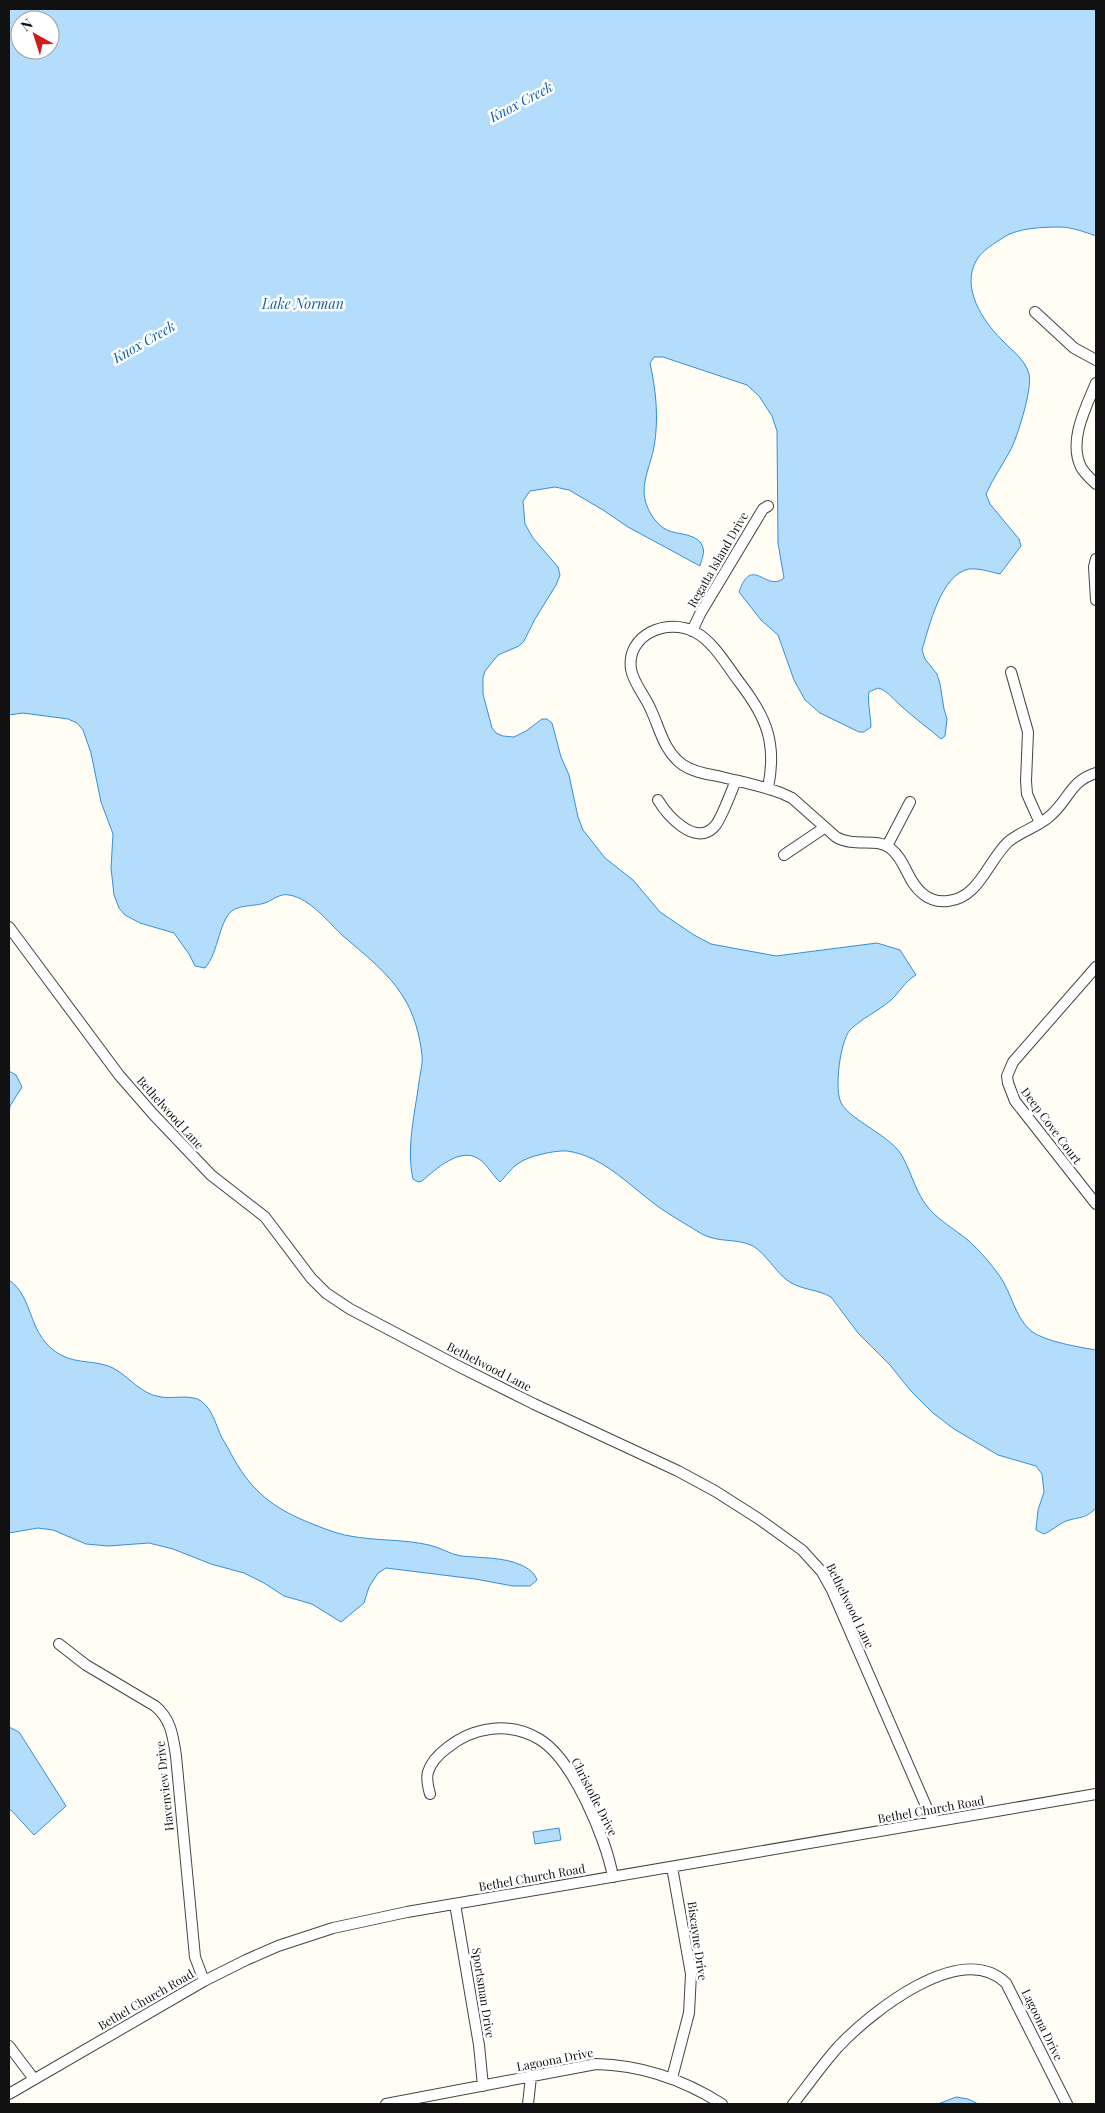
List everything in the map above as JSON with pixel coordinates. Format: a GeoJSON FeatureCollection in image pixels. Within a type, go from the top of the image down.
{"type":"FeatureCollection","features":[{"type":"Feature","properties":{"kind":"street"},"geometry":{"type":"LineString","coordinates":[[1035,312],[1074,348],[1096,360]]}},
{"type":"Feature","properties":{"kind":"street"},"geometry":{"type":"LineString","coordinates":[[1096,383],[1079,428],[1077,450],[1082,468],[1096,484]]}},
{"type":"Feature","properties":{"kind":"street","name":"Regatta Island Drive"},"geometry":{"type":"LineString","coordinates":[[692,631],[700,614],[763,509],[768,506]]}},
{"type":"Feature","properties":{"kind":"street"},"geometry":{"type":"LineString","coordinates":[[1096,559],[1094,567],[1096,600]]}},
{"type":"Feature","properties":{"kind":"street"},"geometry":{"type":"LineString","coordinates":[[768,788],[772,749],[764,718],[753,700],[714,649],[692,631],[666,627],[650,632],[637,644],[633,651],[631,671],[651,709],[663,741],[676,759],[694,771],[768,788],[792,798],[824,828],[844,842],[852,844],[877,843],[887,846],[900,859],[913,884],[924,896],[936,900],[955,900],[964,896],[974,888],[993,860],[1011,840],[1052,815],[1079,780],[1096,773]]}},
{"type":"Feature","properties":{"kind":"street"},"geometry":{"type":"LineString","coordinates":[[1011,672],[1028,732],[1027,794],[1040,823]]}},
{"type":"Feature","properties":{"kind":"street"},"geometry":{"type":"LineString","coordinates":[[658,800],[675,821],[688,830],[704,833],[714,828],[736,781]]}},
{"type":"Feature","properties":{"kind":"street"},"geometry":{"type":"LineString","coordinates":[[887,846],[910,802]]}},
{"type":"Feature","properties":{"kind":"street"},"geometry":{"type":"LineString","coordinates":[[784,855],[824,828]]}},
{"type":"Feature","properties":{"kind":"street","name":"Bethelwood Lane"},"geometry":{"type":"LineString","coordinates":[[9,927],[119,1075],[211,1175],[265,1217],[311,1278],[326,1293],[350,1309],[389,1330],[528,1401],[678,1471],[759,1519],[802,1550],[814,1562],[832,1590],[933,1822]]}},
{"type":"Feature","properties":{"kind":"street","name":"Deep Cove Court"},"geometry":{"type":"LineString","coordinates":[[1096,967],[1013,1062],[1010,1068],[1008,1083],[1015,1101],[1027,1119],[1096,1204]]}},
{"type":"Feature","properties":{"kind":"street","name":"Havenview Drive"},"geometry":{"type":"LineString","coordinates":[[59,1644],[86,1664],[155,1706],[170,1725],[176,1756],[195,1957],[204,1981]]}},
{"type":"Feature","properties":{"kind":"street","name":"Christofle Drive"},"geometry":{"type":"LineString","coordinates":[[430,1794],[428,1777],[430,1768],[436,1758],[455,1742],[472,1733],[488,1729],[506,1729],[528,1734],[548,1745],[568,1770],[601,1836],[613,1877]]}},
{"type":"Feature","properties":{"kind":"street","name":"Bethel Church Road"},"geometry":{"type":"LineString","coordinates":[[9,2094],[204,1981],[246,1960],[310,1935],[371,1918],[1096,1794]]}},
{"type":"Feature","properties":{"kind":"street","name":"Biscayne Drive"},"geometry":{"type":"LineString","coordinates":[[672,1867],[688,1951],[690,1999],[686,2031],[672,2078]]}},
{"type":"Feature","properties":{"kind":"street","name":"Sportsman Drive"},"geometry":{"type":"LineString","coordinates":[[455,1904],[479,2045],[483,2086]]}},
{"type":"Feature","properties":{"kind":"street","name":"Lagoona Drive"},"geometry":{"type":"LineString","coordinates":[[793,2104],[838,2048],[877,2012],[918,1985],[941,1975],[973,1969],[994,1973],[1006,1983],[1067,2104]]}},
{"type":"Feature","properties":{"kind":"street"},"geometry":{"type":"LineString","coordinates":[[9,2046],[34,2079]]}},
{"type":"Feature","properties":{"kind":"street","name":"Lagoona Drive"},"geometry":{"type":"LineString","coordinates":[[386,2104],[596,2064],[627,2067],[672,2078],[722,2104]]}},
{"type":"Feature","properties":{"kind":"street"},"geometry":{"type":"LineString","coordinates":[[528,2104],[531,2077]]}},
{"type":"Feature","properties":{"kind":"water","name":"Lake Norman"},"geometry":{"type":"Polygon","coordinates":[[[9,9],[1096,9],[1096,236],[1064,227],[1023,230],[1004,237],[985,250],[976,261],[972,271],[973,293],[981,314],[994,332],[1021,359],[1029,374],[1030,381],[1027,401],[1016,436],[1010,451],[986,494],[990,504],[1019,539],[1021,546],[1000,574],[973,569],[959,573],[944,591],[938,603],[922,650],[925,659],[937,674],[940,684],[947,719],[945,736],[941,739],[887,693],[878,688],[869,692],[871,727],[864,732],[859,732],[820,713],[805,700],[794,680],[778,635],[761,620],[739,592],[744,581],[749,576],[760,576],[771,581],[784,578],[778,543],[777,431],[772,416],[759,396],[747,385],[663,357],[654,357],[650,363],[657,415],[654,447],[644,487],[645,500],[648,509],[659,525],[671,532],[693,537],[701,543],[704,552],[700,566],[628,527],[569,490],[555,487],[530,491],[523,501],[525,524],[533,538],[558,567],[560,575],[524,641],[519,646],[498,655],[485,671],[483,694],[492,728],[496,733],[503,736],[514,737],[542,719],[547,719],[552,723],[561,757],[569,775],[578,817],[583,830],[605,858],[633,880],[660,912],[694,935],[711,944],[776,956],[877,943],[900,950],[916,975],[890,1001],[859,1022],[846,1036],[839,1064],[838,1085],[840,1100],[843,1107],[850,1113],[895,1146],[901,1154],[924,1202],[939,1219],[969,1241],[989,1262],[1003,1282],[1025,1325],[1031,1331],[1054,1341],[1096,1350],[1096,1508],[1083,1517],[1062,1523],[1044,1534],[1036,1530],[1038,1510],[1044,1492],[1042,1474],[1036,1466],[998,1455],[954,1429],[933,1413],[858,1333],[831,1297],[788,1281],[753,1246],[741,1242],[714,1239],[702,1234],[663,1210],[618,1174],[594,1159],[567,1151],[542,1154],[523,1160],[511,1169],[500,1182],[482,1161],[472,1156],[464,1155],[448,1161],[422,1181],[418,1182],[413,1179],[410,1155],[422,1055],[414,1018],[404,998],[391,980],[312,906],[297,897],[286,895],[265,903],[235,909],[230,913],[222,927],[210,961],[205,968],[195,966],[174,933],[140,923],[125,915],[119,908],[114,895],[111,868],[113,834],[101,802],[91,753],[83,730],[77,723],[68,719],[23,713],[9,715],[9,9]]]}},
{"type":"Feature","properties":{"kind":"water"},"geometry":{"type":"Polygon","coordinates":[[[9,1071],[16,1075],[22,1087],[10,1106],[9,1116],[9,1071]]]}},
{"type":"Feature","properties":{"kind":"water"},"geometry":{"type":"Polygon","coordinates":[[[9,1280],[23,1297],[42,1338],[61,1355],[74,1360],[113,1368],[141,1389],[154,1395],[192,1398],[206,1405],[222,1438],[245,1477],[269,1501],[288,1513],[320,1527],[345,1535],[419,1543],[461,1556],[514,1562],[529,1569],[537,1580],[530,1586],[513,1586],[475,1579],[386,1568],[378,1573],[369,1587],[364,1603],[341,1622],[312,1604],[284,1596],[244,1573],[211,1564],[173,1549],[149,1543],[108,1546],[86,1544],[53,1530],[38,1528],[9,1533],[9,1280]]]}},
{"type":"Feature","properties":{"kind":"water"},"geometry":{"type":"Polygon","coordinates":[[[9,1727],[19,1732],[66,1806],[34,1835],[9,1810],[9,1727]]]}},
{"type":"Feature","properties":{"kind":"water"},"geometry":{"type":"Polygon","coordinates":[[[559,1828],[561,1840],[535,1844],[533,1832],[559,1828]]]}},
{"type":"Feature","properties":{"kind":"water"},"geometry":{"type":"Polygon","coordinates":[[[956,2097],[968,2099],[978,2104],[938,2104],[956,2097]]]}},
{"type":"Feature","properties":{"kind":"water label","name":"Knox Creek"},"geometry":{"type":"Point","coordinates":[521,102]}},
{"type":"Feature","properties":{"kind":"water label","name":"Knox Creek"},"geometry":{"type":"Point","coordinates":[144,342]}}]}
